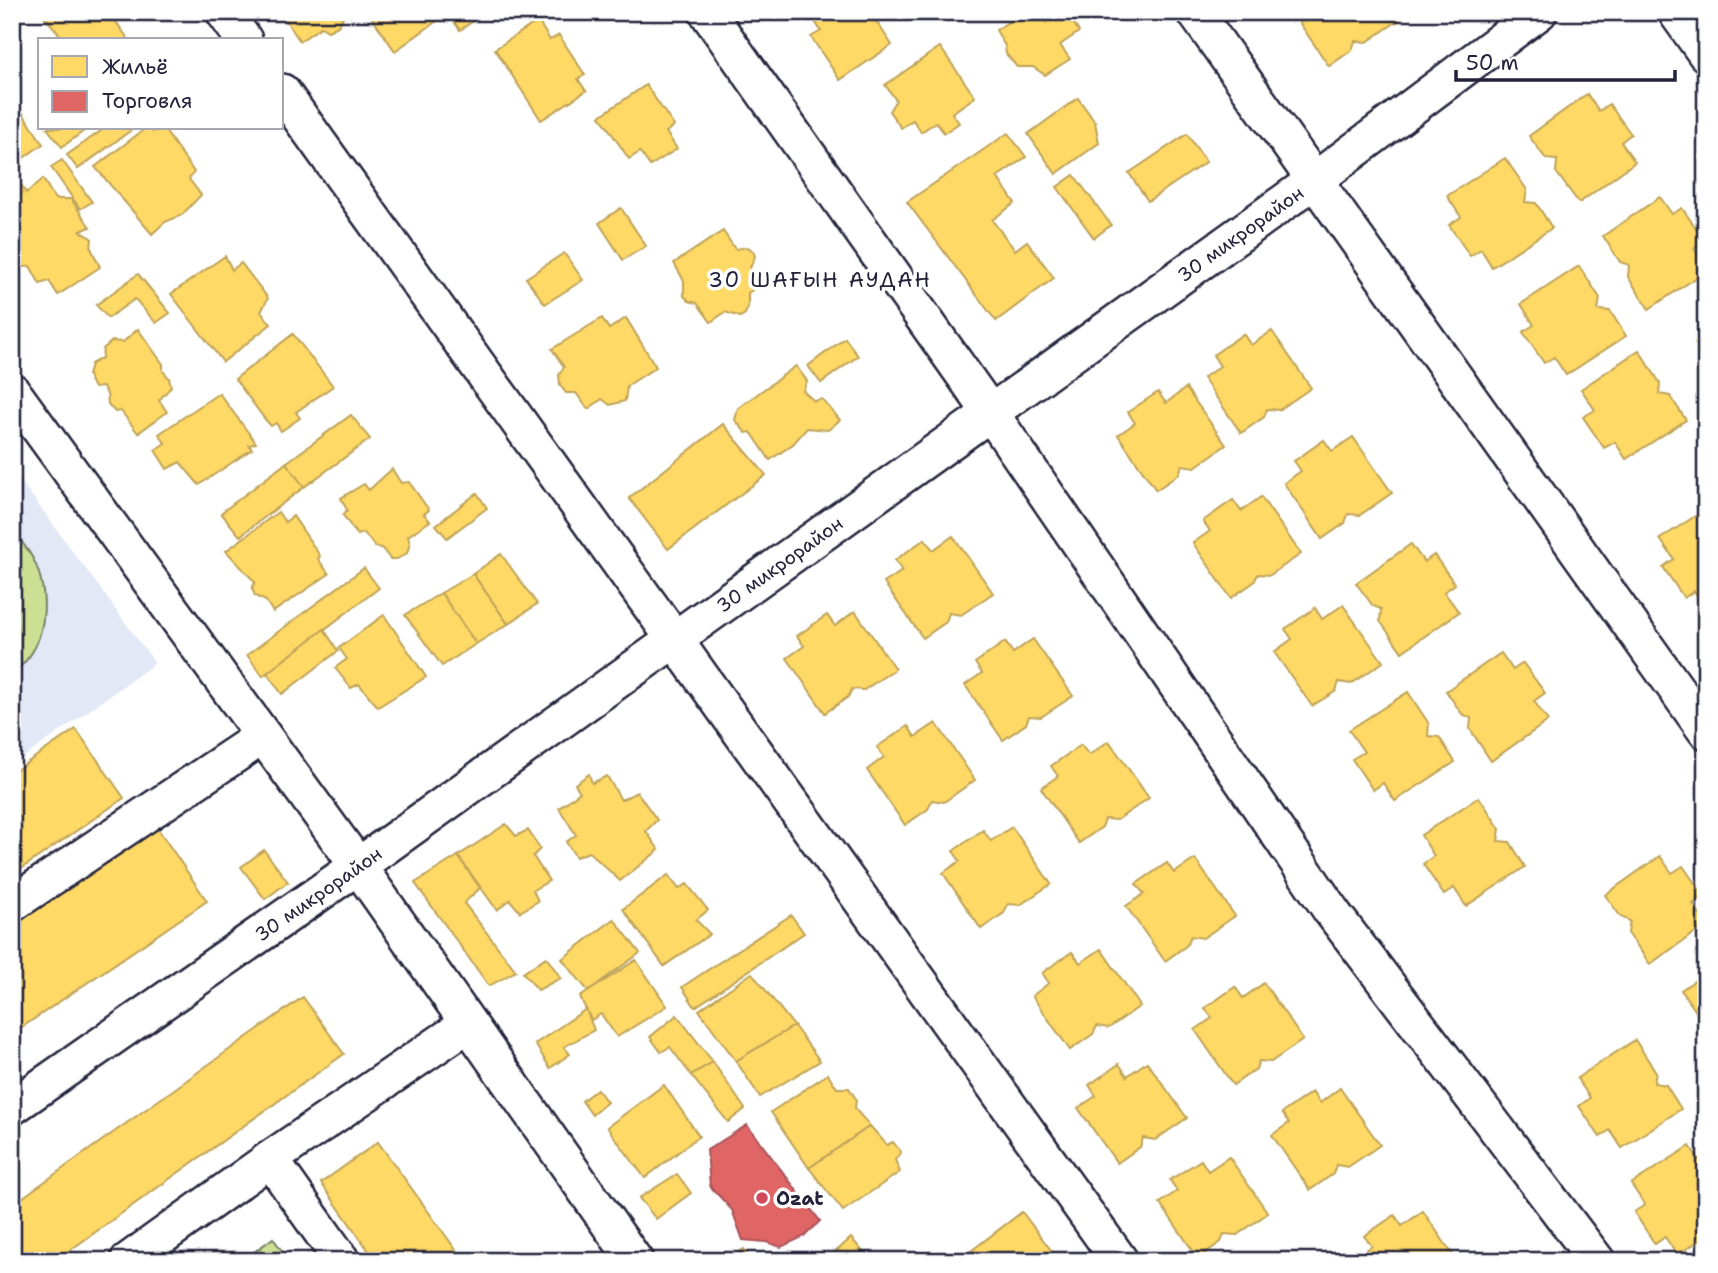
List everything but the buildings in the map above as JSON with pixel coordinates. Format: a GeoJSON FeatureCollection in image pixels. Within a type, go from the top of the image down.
{"type":"FeatureCollection","features":[{"type":"Feature","properties":{"kind":"street"},"geometry":{"type":"LineString","coordinates":[[224,12],[243,38]]}},
{"type":"Feature","properties":{"kind":"street"},"geometry":{"type":"LineString","coordinates":[[707,12],[990,412],[1332,912],[1597,1261]]}},
{"type":"Feature","properties":{"kind":"street"},"geometry":{"type":"LineString","coordinates":[[1195,12],[1706,731]]}},
{"type":"Feature","properties":{"kind":"street","name":"30 микрорайон"},"geometry":{"type":"LineString","coordinates":[[12,1107],[358,866],[675,639],[1315,180],[1539,12]]}},
{"type":"Feature","properties":{"kind":"street"},"geometry":{"type":"LineString","coordinates":[[1676,12],[1706,54]]}},
{"type":"Feature","properties":{"kind":"street"},"geometry":{"type":"LineString","coordinates":[[284,95],[1120,1261]]}},
{"type":"Feature","properties":{"kind":"street"},"geometry":{"type":"LineString","coordinates":[[12,391],[358,866],[635,1261]]}},
{"type":"Feature","properties":{"kind":"street"},"geometry":{"type":"LineString","coordinates":[[12,904],[263,736]]}},
{"type":"Feature","properties":{"kind":"street"},"geometry":{"type":"LineString","coordinates":[[128,1261],[270,1159],[468,1024]]}},
{"type":"Feature","properties":{"kind":"street"},"geometry":{"type":"LineString","coordinates":[[270,1159],[342,1261]]}},
{"type":"Feature","properties":{"kind":"shaded area"},"geometry":{"type":"Polygon","coordinates":[[[12,469],[155,663],[12,766],[12,469]]]}},
{"type":"Feature","properties":{"kind":"green space"},"geometry":{"type":"Polygon","coordinates":[[[12,529],[36,565],[44,608],[39,638],[24,663],[12,673],[12,529]]]}},
{"type":"Feature","properties":{"kind":"green space"},"geometry":{"type":"Polygon","coordinates":[[[273,1238],[289,1261],[242,1261],[273,1238]]]}},
{"type":"Feature","properties":{"kind":"place","name":"Ozat"},"geometry":{"type":"Point","coordinates":[762,1198]}},
{"type":"Feature","properties":{"kind":"district","name":"30 ШАҒЫН АУДАН"},"geometry":{"type":"Point","coordinates":[820,280]}}]}
